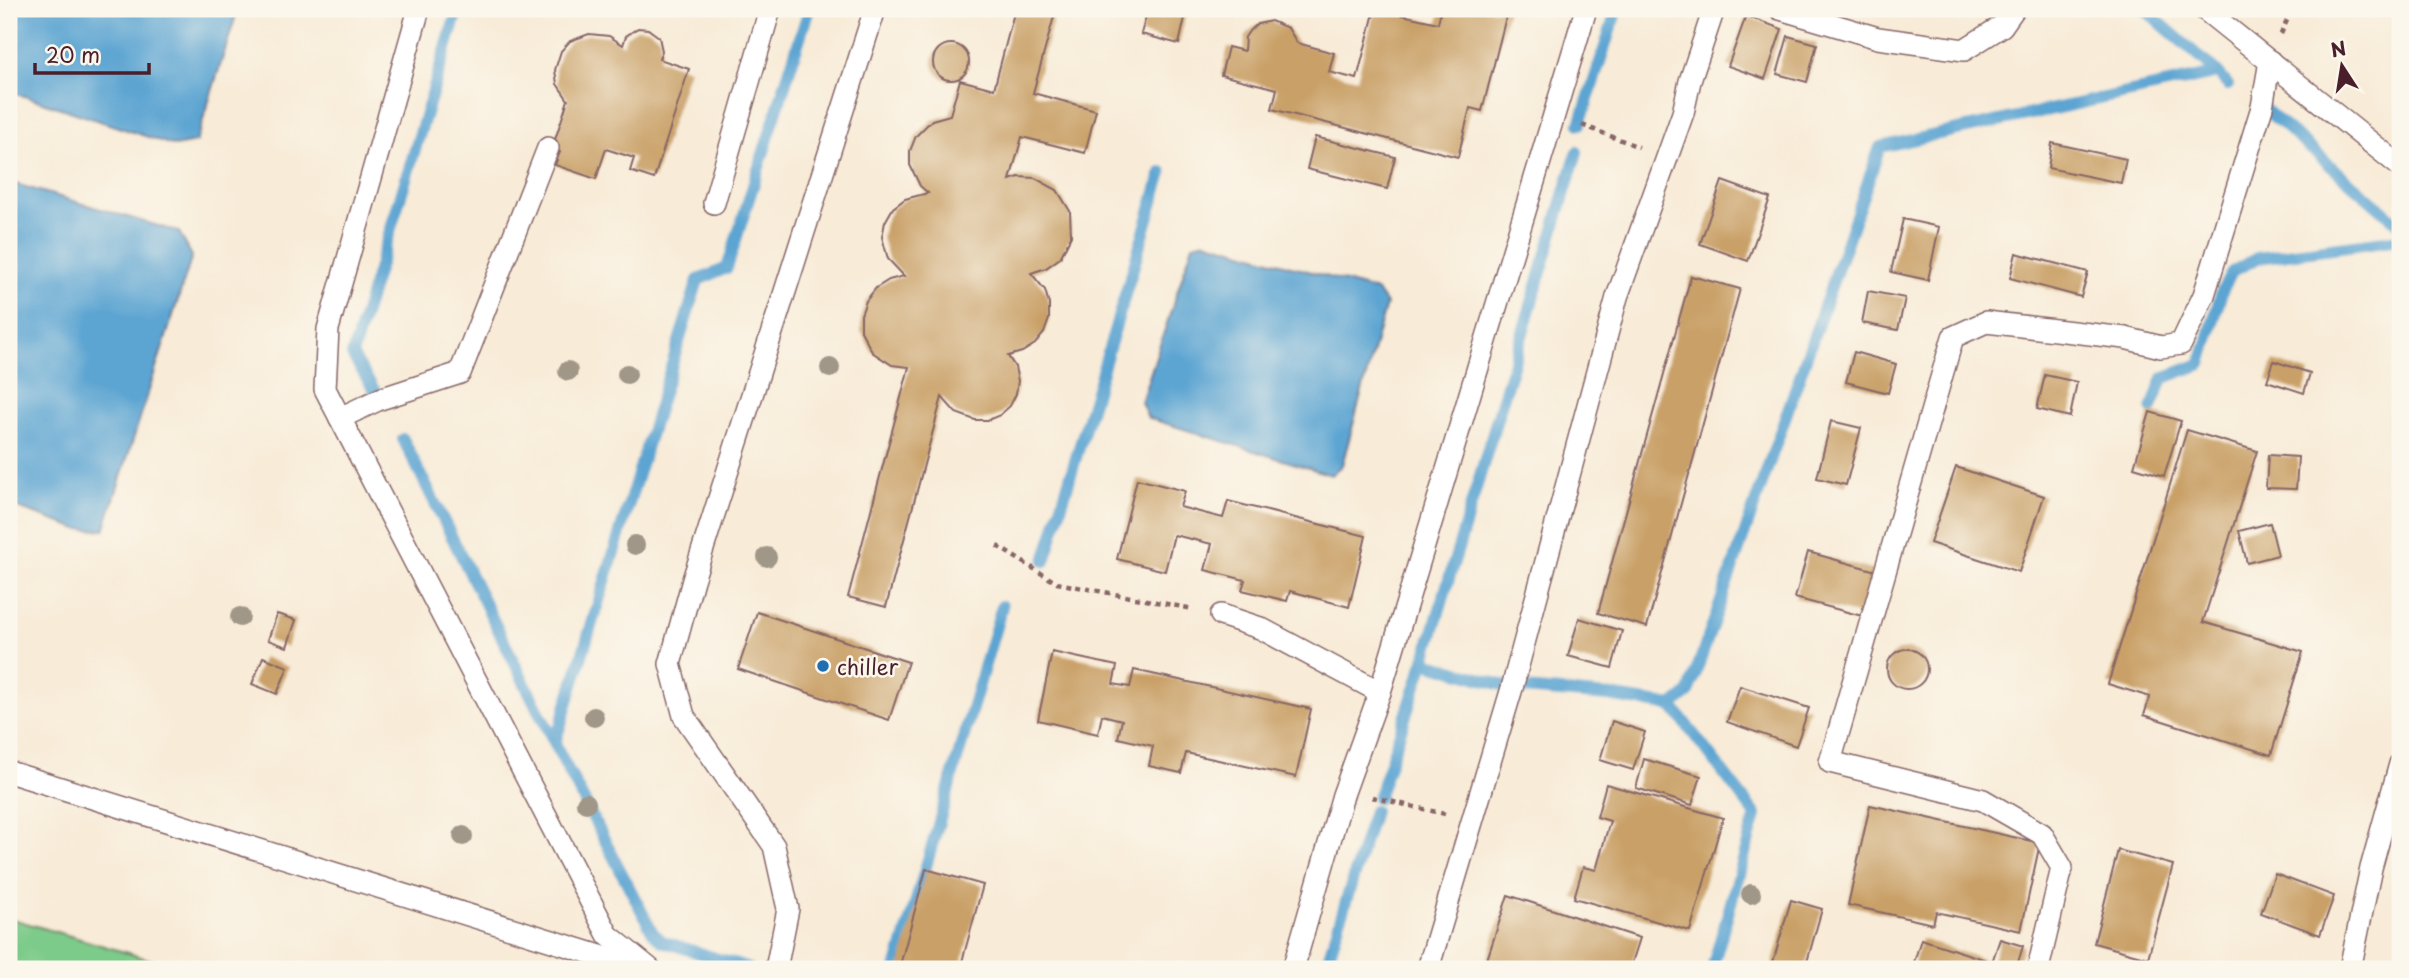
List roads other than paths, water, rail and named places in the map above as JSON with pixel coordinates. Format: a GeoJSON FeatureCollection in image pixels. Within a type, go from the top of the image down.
{"type":"FeatureCollection","features":[{"type":"Feature","properties":{"kind":"lane"},"geometry":{"type":"LineString","coordinates":[[419,9],[328,329],[325,389],[608,935],[650,969]]}},
{"type":"Feature","properties":{"kind":"lane"},"geometry":{"type":"LineString","coordinates":[[714,203],[770,9]]}},
{"type":"Feature","properties":{"kind":"lane"},"geometry":{"type":"LineString","coordinates":[[776,969],[788,909],[774,846],[684,716],[670,664],[693,580],[875,9]]}},
{"type":"Feature","properties":{"kind":"lane"},"geometry":{"type":"LineString","coordinates":[[1293,969],[1343,795],[1380,692],[1586,9]]}},
{"type":"Feature","properties":{"kind":"lane"},"geometry":{"type":"LineString","coordinates":[[1428,969],[1512,688],[1617,297],[1683,114],[1689,81],[1714,9]]}},
{"type":"Feature","properties":{"kind":"lane"},"geometry":{"type":"LineString","coordinates":[[1780,9],[1878,38],[1964,50],[2002,26],[2014,9]]}},
{"type":"Feature","properties":{"kind":"lane"},"geometry":{"type":"LineString","coordinates":[[2204,9],[2400,166]]}},
{"type":"Feature","properties":{"kind":"lane"},"geometry":{"type":"LineString","coordinates":[[2038,969],[2062,868],[2042,834],[1983,800],[1830,762],[1952,337],[1986,322],[2125,338],[2161,347],[2181,344],[2204,295],[2262,107],[2270,61]]}},
{"type":"Feature","properties":{"kind":"lane"},"geometry":{"type":"LineString","coordinates":[[340,418],[380,399],[460,373],[548,148]]}},
{"type":"Feature","properties":{"kind":"lane"},"geometry":{"type":"LineString","coordinates":[[1221,615],[1260,628],[1380,692]]}},
{"type":"Feature","properties":{"kind":"lane"},"geometry":{"type":"LineString","coordinates":[[2350,969],[2371,868],[2400,764]]}},
{"type":"Feature","properties":{"kind":"lane"},"geometry":{"type":"LineString","coordinates":[[9,772],[644,969]]}},
{"type":"Feature","properties":{"kind":"water"},"geometry":{"type":"Polygon","coordinates":[[[9,9],[238,9],[196,142],[175,146],[9,91],[9,9]]]}},
{"type":"Feature","properties":{"kind":"water"},"geometry":{"type":"Polygon","coordinates":[[[9,182],[179,232],[192,256],[104,530],[78,529],[9,505],[9,182]]]}},
{"type":"Feature","properties":{"kind":"water"},"geometry":{"type":"Polygon","coordinates":[[[1205,241],[1377,291],[1386,304],[1342,465],[1331,475],[1148,418],[1141,402],[1193,244],[1205,241]]]}},
{"type":"Feature","properties":{"kind":"waterway"},"geometry":{"type":"LineString","coordinates":[[380,399],[352,355],[458,9]]}},
{"type":"Feature","properties":{"kind":"waterway"},"geometry":{"type":"LineString","coordinates":[[555,743],[698,280],[727,268],[809,9]]}},
{"type":"Feature","properties":{"kind":"waterway"},"geometry":{"type":"LineString","coordinates":[[1580,124],[1617,9]]}},
{"type":"Feature","properties":{"kind":"waterway"},"geometry":{"type":"LineString","coordinates":[[2144,9],[2218,73],[2228,85]]}},
{"type":"Feature","properties":{"kind":"waterway"},"geometry":{"type":"LineString","coordinates":[[1424,662],[1512,688],[1609,696],[1672,706],[1689,692],[1880,147],[2218,73]]}},
{"type":"Feature","properties":{"kind":"waterway"},"geometry":{"type":"LineString","coordinates":[[2262,107],[2400,225]]}},
{"type":"Feature","properties":{"kind":"waterway"},"geometry":{"type":"LineString","coordinates":[[1378,798],[1424,662],[1577,152]]}},
{"type":"Feature","properties":{"kind":"waterway"},"geometry":{"type":"LineString","coordinates":[[1045,561],[1162,172]]}},
{"type":"Feature","properties":{"kind":"waterway"},"geometry":{"type":"LineString","coordinates":[[2152,408],[2163,378],[2201,364],[2222,291],[2232,272],[2257,258],[2400,239]]}},
{"type":"Feature","properties":{"kind":"waterway"},"geometry":{"type":"LineString","coordinates":[[403,439],[565,764],[653,933],[662,941],[749,969]]}},
{"type":"Feature","properties":{"kind":"waterway"},"geometry":{"type":"LineString","coordinates":[[896,969],[1002,606]]}},
{"type":"Feature","properties":{"kind":"waterway"},"geometry":{"type":"LineString","coordinates":[[1672,706],[1756,815],[1712,969]]}},
{"type":"Feature","properties":{"kind":"waterway"},"geometry":{"type":"LineString","coordinates":[[1325,969],[1374,811]]}},
{"type":"Feature","properties":{"kind":"place","name":"chiller"},"geometry":{"type":"Point","coordinates":[823,666]}}]}
